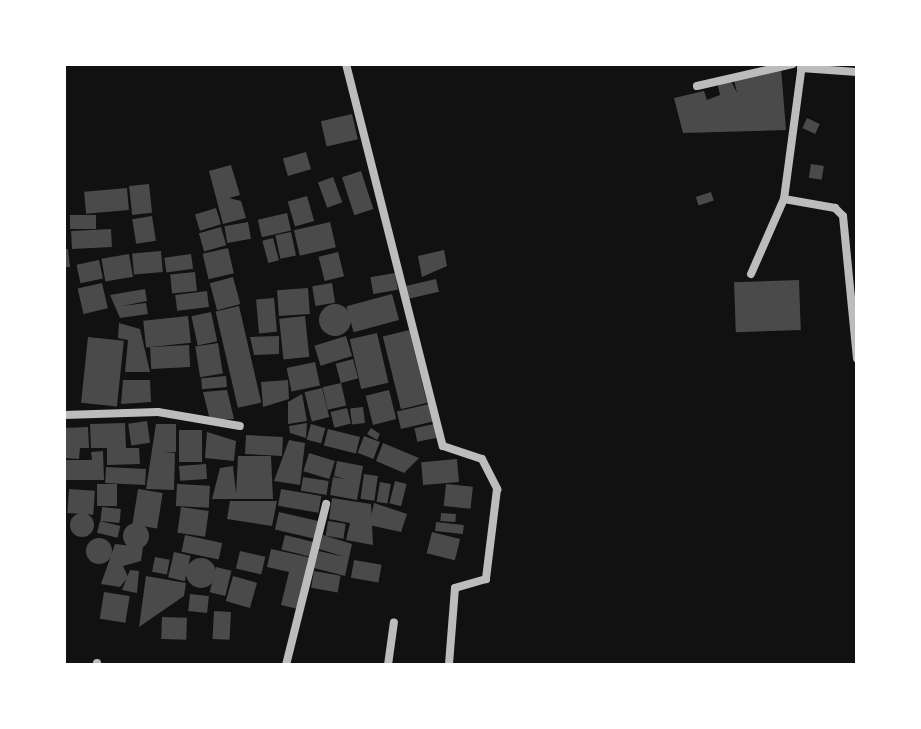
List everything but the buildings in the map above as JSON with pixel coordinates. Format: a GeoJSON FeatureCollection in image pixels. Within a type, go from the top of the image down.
{"type":"FeatureCollection","features":[{"type":"Feature","properties":{"kind":"street"},"geometry":{"type":"LineString","coordinates":[[346,64],[443,446],[482,459],[497,489],[486,579],[455,588],[449,665]]}},
{"type":"Feature","properties":{"kind":"street"},"geometry":{"type":"LineString","coordinates":[[751,274],[784,199],[799,65]]}},
{"type":"Feature","properties":{"kind":"street"},"geometry":{"type":"LineString","coordinates":[[697,86],[799,65],[857,72]]}},
{"type":"Feature","properties":{"kind":"street"},"geometry":{"type":"LineString","coordinates":[[784,199],[835,208],[843,216],[857,358]]}},
{"type":"Feature","properties":{"kind":"street"},"geometry":{"type":"LineString","coordinates":[[64,415],[149,411],[240,426]]}},
{"type":"Feature","properties":{"kind":"street"},"geometry":{"type":"LineString","coordinates":[[286,665],[326,504]]}},
{"type":"Feature","properties":{"kind":"street"},"geometry":{"type":"LineString","coordinates":[[388,665],[394,622]]}}]}
